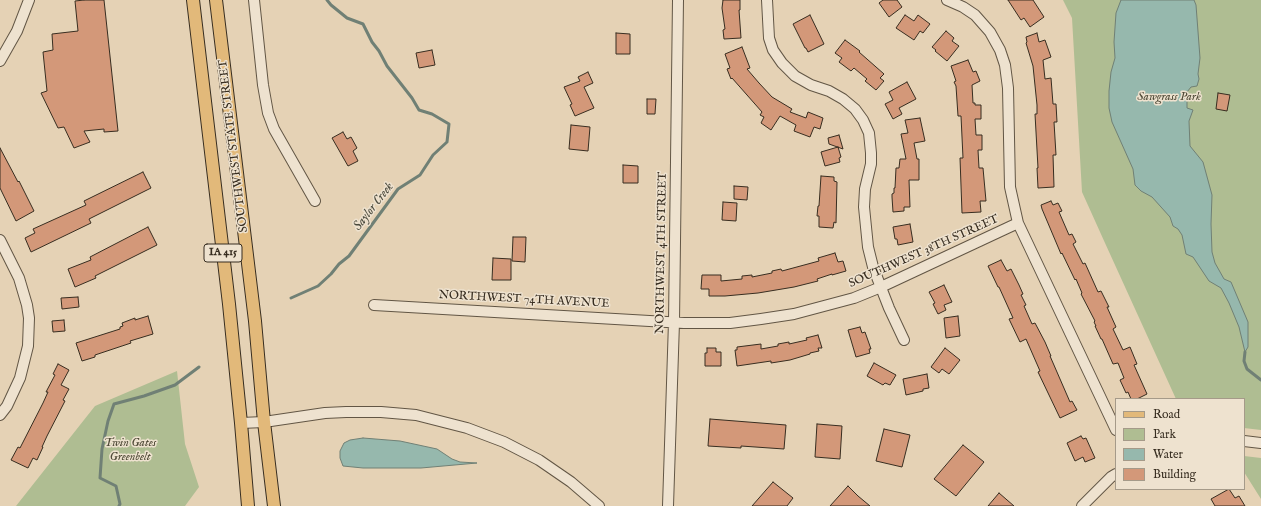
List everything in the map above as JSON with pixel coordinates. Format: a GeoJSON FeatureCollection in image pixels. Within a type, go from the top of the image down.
{"type":"FeatureCollection","features":[{"type":"Feature","properties":{"kind":"main road","name":"SOUTHWEST STATE STREET"},"geometry":{"type":"LineString","coordinates":[[193,0],[228,296],[248,506]]}},
{"type":"Feature","properties":{"kind":"main road","name":"SOUTHWEST STATE STREET"},"geometry":{"type":"LineString","coordinates":[[216,0],[255,321],[264,422],[274,506]]}},
{"type":"Feature","properties":{"kind":"street"},"geometry":{"type":"LineString","coordinates":[[0,61],[17,31],[29,0]]}},
{"type":"Feature","properties":{"kind":"street"},"geometry":{"type":"LineString","coordinates":[[254,0],[263,85],[268,113],[274,129],[315,201]]}},
{"type":"Feature","properties":{"kind":"street","name":"NORTHWEST 4TH STREET"},"geometry":{"type":"LineString","coordinates":[[668,506],[674,322],[678,0]]}},
{"type":"Feature","properties":{"kind":"street"},"geometry":{"type":"LineString","coordinates":[[767,0],[769,38],[773,50],[782,64],[795,76],[843,99],[855,109],[863,120],[868,133],[871,153],[871,164],[865,190],[864,207],[868,247],[889,308],[904,340]]}},
{"type":"Feature","properties":{"kind":"street"},"geometry":{"type":"LineString","coordinates":[[947,0],[975,15],[990,32],[1000,50],[1005,65],[1008,88],[1010,187],[1018,223],[1115,428]]}},
{"type":"Feature","properties":{"kind":"street","name":"SOUTHWEST 38TH STREET"},"geometry":{"type":"LineString","coordinates":[[674,322],[730,322],[768,318],[794,314],[854,298],[881,287],[1018,223]]}},
{"type":"Feature","properties":{"kind":"street"},"geometry":{"type":"LineString","coordinates":[[0,240],[19,278],[27,305],[29,318],[28,346],[20,378],[7,406],[0,415]]}},
{"type":"Feature","properties":{"kind":"street","name":"NORTHWEST 74TH AVENUE"},"geometry":{"type":"LineString","coordinates":[[374,305],[674,322]]}},
{"type":"Feature","properties":{"kind":"street"},"geometry":{"type":"LineString","coordinates":[[241,423],[264,422],[325,413],[346,412],[381,412],[416,415],[467,428],[504,442],[539,460],[571,482],[599,506]]}},
{"type":"Feature","properties":{"kind":"street"},"geometry":{"type":"LineString","coordinates":[[1245,441],[1261,443]]}},
{"type":"Feature","properties":{"kind":"street"},"geometry":{"type":"LineString","coordinates":[[1082,506],[1115,475]]}},
{"type":"Feature","properties":{"kind":"green space","name":"Sawgrass Park"},"geometry":{"type":"Polygon","coordinates":[[[1063,0],[1261,0],[1261,430],[1245,428],[1245,398],[1176,398],[1082,192],[1072,18],[1063,0]]]}},
{"type":"Feature","properties":{"kind":"green space","name":"Twin Gates Greenbelt"},"geometry":{"type":"Polygon","coordinates":[[[177,371],[185,444],[199,487],[185,506],[16,506],[95,406],[177,371]]]}},
{"type":"Feature","properties":{"kind":"green space"},"geometry":{"type":"Polygon","coordinates":[[[1245,456],[1261,458],[1261,499],[1245,474],[1245,456]]]}},
{"type":"Feature","properties":{"kind":"water"},"geometry":{"type":"Polygon","coordinates":[[[1121,0],[1194,0],[1196,5],[1200,58],[1198,74],[1199,79],[1197,86],[1191,87],[1187,92],[1187,108],[1193,110],[1189,121],[1190,146],[1203,162],[1212,195],[1212,252],[1215,263],[1224,279],[1231,282],[1248,322],[1248,347],[1245,352],[1239,327],[1221,288],[1209,281],[1193,257],[1186,254],[1182,235],[1178,229],[1173,226],[1170,217],[1152,197],[1141,191],[1135,185],[1133,169],[1112,122],[1109,108],[1109,91],[1111,72],[1115,58],[1114,42],[1116,13],[1121,0]]]}},
{"type":"Feature","properties":{"kind":"water"},"geometry":{"type":"Polygon","coordinates":[[[363,438],[400,441],[437,449],[452,459],[460,462],[477,463],[421,468],[363,468],[343,466],[340,458],[340,451],[344,443],[350,440],[363,438]]]}},
{"type":"Feature","properties":{"kind":"building"},"geometry":{"type":"Polygon","coordinates":[[[104,0],[118,131],[104,132],[104,129],[84,131],[90,142],[74,148],[64,127],[58,128],[41,93],[47,91],[43,52],[53,50],[52,34],[78,31],[75,1],[104,0]]]}},
{"type":"Feature","properties":{"kind":"building"},"geometry":{"type":"Polygon","coordinates":[[[723,0],[740,0],[739,10],[741,38],[724,39],[723,30],[725,29],[722,8],[723,0]]]}},
{"type":"Feature","properties":{"kind":"building"},"geometry":{"type":"Polygon","coordinates":[[[883,0],[897,0],[902,7],[889,17],[879,3],[883,0]]]}},
{"type":"Feature","properties":{"kind":"building"},"geometry":{"type":"Polygon","coordinates":[[[1008,0],[1033,0],[1044,17],[1030,27],[1024,18],[1021,20],[1008,0]]]}},
{"type":"Feature","properties":{"kind":"building"},"geometry":{"type":"Polygon","coordinates":[[[810,15],[824,44],[808,52],[793,24],[810,15]]]}},
{"type":"Feature","properties":{"kind":"building"},"geometry":{"type":"Polygon","coordinates":[[[905,15],[914,21],[918,15],[930,24],[923,33],[920,31],[914,40],[896,28],[905,15]]]}},
{"type":"Feature","properties":{"kind":"building"},"geometry":{"type":"Polygon","coordinates":[[[946,31],[954,38],[952,41],[959,46],[947,61],[932,47],[946,31]]]}},
{"type":"Feature","properties":{"kind":"building"},"geometry":{"type":"Polygon","coordinates":[[[616,33],[630,34],[630,54],[616,54],[616,33]]]}},
{"type":"Feature","properties":{"kind":"building"},"geometry":{"type":"Polygon","coordinates":[[[1037,33],[1039,42],[1045,40],[1051,57],[1043,60],[1045,79],[1051,78],[1053,104],[1056,104],[1057,122],[1054,122],[1056,155],[1053,155],[1054,187],[1038,188],[1035,114],[1037,114],[1037,105],[1033,66],[1026,43],[1026,37],[1037,33]]]}},
{"type":"Feature","properties":{"kind":"building"},"geometry":{"type":"Polygon","coordinates":[[[845,40],[860,51],[859,52],[884,74],[880,78],[884,81],[876,90],[865,81],[867,79],[854,68],[851,71],[839,62],[842,58],[835,53],[845,40]]]}},
{"type":"Feature","properties":{"kind":"building"},"geometry":{"type":"Polygon","coordinates":[[[742,47],[750,68],[747,69],[772,97],[792,109],[790,112],[806,118],[808,112],[823,118],[820,129],[814,127],[810,137],[794,131],[796,125],[780,116],[771,130],[761,123],[764,117],[760,115],[762,112],[732,78],[731,79],[727,69],[730,68],[725,54],[742,47]]]}},
{"type":"Feature","properties":{"kind":"building"},"geometry":{"type":"Polygon","coordinates":[[[432,50],[435,65],[419,68],[416,53],[432,50]]]}},
{"type":"Feature","properties":{"kind":"building"},"geometry":{"type":"Polygon","coordinates":[[[968,60],[973,72],[976,71],[980,81],[972,85],[973,103],[975,103],[975,105],[981,105],[981,119],[975,119],[976,135],[982,135],[982,150],[978,150],[979,168],[983,168],[986,201],[980,201],[981,212],[962,213],[960,158],[963,158],[961,116],[958,116],[956,86],[954,82],[956,81],[951,66],[968,60]]]}},
{"type":"Feature","properties":{"kind":"building"},"geometry":{"type":"Polygon","coordinates":[[[588,72],[593,83],[584,87],[594,108],[575,116],[570,105],[572,104],[564,87],[580,81],[578,77],[588,72]]]}},
{"type":"Feature","properties":{"kind":"building"},"geometry":{"type":"Polygon","coordinates":[[[907,82],[916,99],[899,108],[902,114],[893,119],[885,104],[893,100],[889,92],[907,82]]]}},
{"type":"Feature","properties":{"kind":"building"},"geometry":{"type":"Polygon","coordinates":[[[1218,93],[1230,95],[1227,111],[1216,109],[1218,93]]]}},
{"type":"Feature","properties":{"kind":"building"},"geometry":{"type":"Polygon","coordinates":[[[647,99],[656,99],[655,114],[647,114],[647,99]]]}},
{"type":"Feature","properties":{"kind":"building"},"geometry":{"type":"Polygon","coordinates":[[[920,118],[925,141],[914,143],[917,159],[919,159],[919,180],[909,180],[910,207],[904,207],[904,211],[893,212],[892,194],[894,193],[895,188],[896,168],[899,168],[900,159],[906,159],[901,134],[908,133],[905,120],[920,118]]]}},
{"type":"Feature","properties":{"kind":"building"},"geometry":{"type":"Polygon","coordinates":[[[571,125],[590,127],[588,151],[569,149],[571,125]]]}},
{"type":"Feature","properties":{"kind":"building"},"geometry":{"type":"Polygon","coordinates":[[[343,132],[347,139],[351,137],[357,148],[353,151],[358,161],[348,166],[332,138],[343,132]]]}},
{"type":"Feature","properties":{"kind":"building"},"geometry":{"type":"Polygon","coordinates":[[[839,135],[843,149],[829,144],[828,138],[839,135]]]}},
{"type":"Feature","properties":{"kind":"building"},"geometry":{"type":"Polygon","coordinates":[[[838,147],[841,157],[839,158],[840,162],[825,166],[821,152],[838,147]]]}},
{"type":"Feature","properties":{"kind":"building"},"geometry":{"type":"Polygon","coordinates":[[[0,148],[34,211],[16,221],[0,188],[0,148]]]}},
{"type":"Feature","properties":{"kind":"building"},"geometry":{"type":"Polygon","coordinates":[[[623,165],[638,166],[638,183],[623,183],[623,165]]]}},
{"type":"Feature","properties":{"kind":"building"},"geometry":{"type":"Polygon","coordinates":[[[143,172],[151,188],[89,219],[91,223],[31,252],[25,238],[35,233],[33,229],[86,205],[84,201],[143,172]]]}},
{"type":"Feature","properties":{"kind":"building"},"geometry":{"type":"Polygon","coordinates":[[[821,176],[834,177],[834,181],[837,182],[836,223],[834,222],[833,228],[819,227],[819,216],[817,216],[821,176]]]}},
{"type":"Feature","properties":{"kind":"building"},"geometry":{"type":"Polygon","coordinates":[[[734,186],[748,187],[747,200],[734,199],[734,186]]]}},
{"type":"Feature","properties":{"kind":"building"},"geometry":{"type":"Polygon","coordinates":[[[1051,201],[1053,205],[1058,203],[1062,211],[1059,212],[1069,235],[1072,234],[1076,242],[1073,244],[1083,264],[1085,263],[1098,292],[1101,291],[1109,307],[1107,307],[1116,327],[1113,329],[1123,350],[1130,347],[1137,364],[1134,365],[1147,394],[1139,398],[1131,398],[1128,392],[1126,393],[1120,380],[1124,378],[1118,363],[1113,364],[1095,326],[1095,321],[1081,294],[1082,293],[1076,279],[1075,280],[1062,253],[1061,254],[1041,205],[1051,201]]]}},
{"type":"Feature","properties":{"kind":"building"},"geometry":{"type":"Polygon","coordinates":[[[723,202],[737,203],[736,221],[722,220],[723,202]]]}},
{"type":"Feature","properties":{"kind":"building"},"geometry":{"type":"Polygon","coordinates":[[[910,224],[913,242],[898,245],[897,239],[895,239],[893,227],[910,224]]]}},
{"type":"Feature","properties":{"kind":"building"},"geometry":{"type":"Polygon","coordinates":[[[148,227],[157,245],[95,276],[96,278],[75,287],[68,269],[91,260],[90,257],[148,227]]]}},
{"type":"Feature","properties":{"kind":"building"},"geometry":{"type":"Polygon","coordinates":[[[513,237],[526,237],[525,262],[512,261],[513,237]]]}},
{"type":"Feature","properties":{"kind":"building"},"geometry":{"type":"Polygon","coordinates":[[[835,253],[838,262],[843,261],[846,271],[817,279],[818,281],[758,293],[725,296],[709,296],[709,289],[701,289],[702,275],[721,275],[721,281],[742,279],[742,276],[752,275],[752,277],[819,261],[818,258],[835,253]]]}},
{"type":"Feature","properties":{"kind":"building"},"geometry":{"type":"Polygon","coordinates":[[[493,258],[511,259],[511,280],[492,280],[493,258]]]}},
{"type":"Feature","properties":{"kind":"building"},"geometry":{"type":"Polygon","coordinates":[[[1001,260],[1007,271],[1011,269],[1023,294],[1021,295],[1026,305],[1024,306],[1032,324],[1035,323],[1045,342],[1070,402],[1072,401],[1077,410],[1060,418],[1038,372],[1040,371],[1026,339],[1020,342],[1009,319],[1013,318],[988,266],[1001,260]]]}},
{"type":"Feature","properties":{"kind":"building"},"geometry":{"type":"Polygon","coordinates":[[[944,285],[952,302],[944,305],[946,310],[938,314],[933,304],[935,303],[929,292],[944,285]]]}},
{"type":"Feature","properties":{"kind":"building"},"geometry":{"type":"Polygon","coordinates":[[[78,297],[79,307],[62,309],[61,298],[78,297]]]}},
{"type":"Feature","properties":{"kind":"building"},"geometry":{"type":"Polygon","coordinates":[[[148,316],[153,334],[130,341],[131,343],[82,361],[76,343],[120,329],[120,327],[123,326],[122,323],[135,318],[135,320],[148,316]]]}},
{"type":"Feature","properties":{"kind":"building"},"geometry":{"type":"Polygon","coordinates":[[[958,316],[960,336],[946,338],[944,318],[958,316]]]}},
{"type":"Feature","properties":{"kind":"building"},"geometry":{"type":"Polygon","coordinates":[[[64,320],[65,331],[53,332],[52,321],[64,320]]]}},
{"type":"Feature","properties":{"kind":"building"},"geometry":{"type":"Polygon","coordinates":[[[860,327],[862,333],[865,332],[871,349],[869,349],[870,353],[856,357],[848,330],[860,327]]]}},
{"type":"Feature","properties":{"kind":"building"},"geometry":{"type":"Polygon","coordinates":[[[818,335],[822,348],[818,348],[819,351],[790,360],[737,366],[735,350],[737,350],[737,347],[761,344],[761,349],[778,346],[778,344],[789,342],[789,344],[807,340],[806,338],[818,335]]]}},
{"type":"Feature","properties":{"kind":"building"},"geometry":{"type":"Polygon","coordinates":[[[707,348],[716,348],[716,352],[721,352],[721,366],[705,366],[705,353],[707,353],[707,348]]]}},
{"type":"Feature","properties":{"kind":"building"},"geometry":{"type":"Polygon","coordinates":[[[945,348],[960,360],[949,374],[942,369],[939,373],[931,367],[945,348]]]}},
{"type":"Feature","properties":{"kind":"building"},"geometry":{"type":"Polygon","coordinates":[[[874,363],[896,375],[890,385],[885,383],[883,385],[867,376],[874,363]]]}},
{"type":"Feature","properties":{"kind":"building"},"geometry":{"type":"Polygon","coordinates":[[[58,364],[69,370],[61,385],[69,389],[63,400],[65,401],[47,436],[37,460],[33,458],[28,468],[11,460],[18,447],[20,448],[43,403],[58,364]]]}},
{"type":"Feature","properties":{"kind":"building"},"geometry":{"type":"Polygon","coordinates":[[[927,374],[929,388],[906,395],[903,379],[927,374]]]}},
{"type":"Feature","properties":{"kind":"building"},"geometry":{"type":"Polygon","coordinates":[[[710,419],[786,425],[784,449],[741,446],[741,448],[708,446],[710,419]]]}},
{"type":"Feature","properties":{"kind":"building"},"geometry":{"type":"Polygon","coordinates":[[[817,424],[842,426],[840,459],[815,457],[817,424]]]}},
{"type":"Feature","properties":{"kind":"building"},"geometry":{"type":"Polygon","coordinates":[[[884,429],[910,435],[902,467],[876,461],[884,429]]]}},
{"type":"Feature","properties":{"kind":"building"},"geometry":{"type":"Polygon","coordinates":[[[1081,436],[1083,439],[1086,438],[1095,458],[1085,462],[1083,457],[1075,461],[1067,443],[1081,436]]]}},
{"type":"Feature","properties":{"kind":"building"},"geometry":{"type":"Polygon","coordinates":[[[963,445],[984,462],[956,496],[934,479],[963,445]]]}},
{"type":"Feature","properties":{"kind":"building"},"geometry":{"type":"Polygon","coordinates":[[[773,482],[793,498],[787,506],[752,506],[773,482]]]}},
{"type":"Feature","properties":{"kind":"building"},"geometry":{"type":"Polygon","coordinates":[[[848,486],[858,496],[870,506],[830,506],[848,486]]]}},
{"type":"Feature","properties":{"kind":"building"},"geometry":{"type":"Polygon","coordinates":[[[1230,490],[1235,498],[1239,496],[1245,506],[1215,506],[1211,499],[1230,490]]]}},
{"type":"Feature","properties":{"kind":"building"},"geometry":{"type":"Polygon","coordinates":[[[999,493],[1014,506],[988,506],[999,493]]]}},
{"type":"Feature","properties":{"kind":"waterway","name":"Saylor Creek"},"geometry":{"type":"LineString","coordinates":[[291,298],[318,286],[331,274],[339,264],[349,256],[398,189],[420,175],[433,155],[447,142],[449,124],[432,114],[419,110],[412,98],[387,66],[363,24],[347,18],[327,0]]}},
{"type":"Feature","properties":{"kind":"waterway"},"geometry":{"type":"LineString","coordinates":[[1245,352],[1244,361],[1247,369],[1261,380]]}},
{"type":"Feature","properties":{"kind":"waterway","name":"Saylor Creek"},"geometry":{"type":"LineString","coordinates":[[119,506],[120,504],[116,486],[100,478],[102,449],[108,421],[114,404],[144,396],[175,385],[199,367]]}}]}
